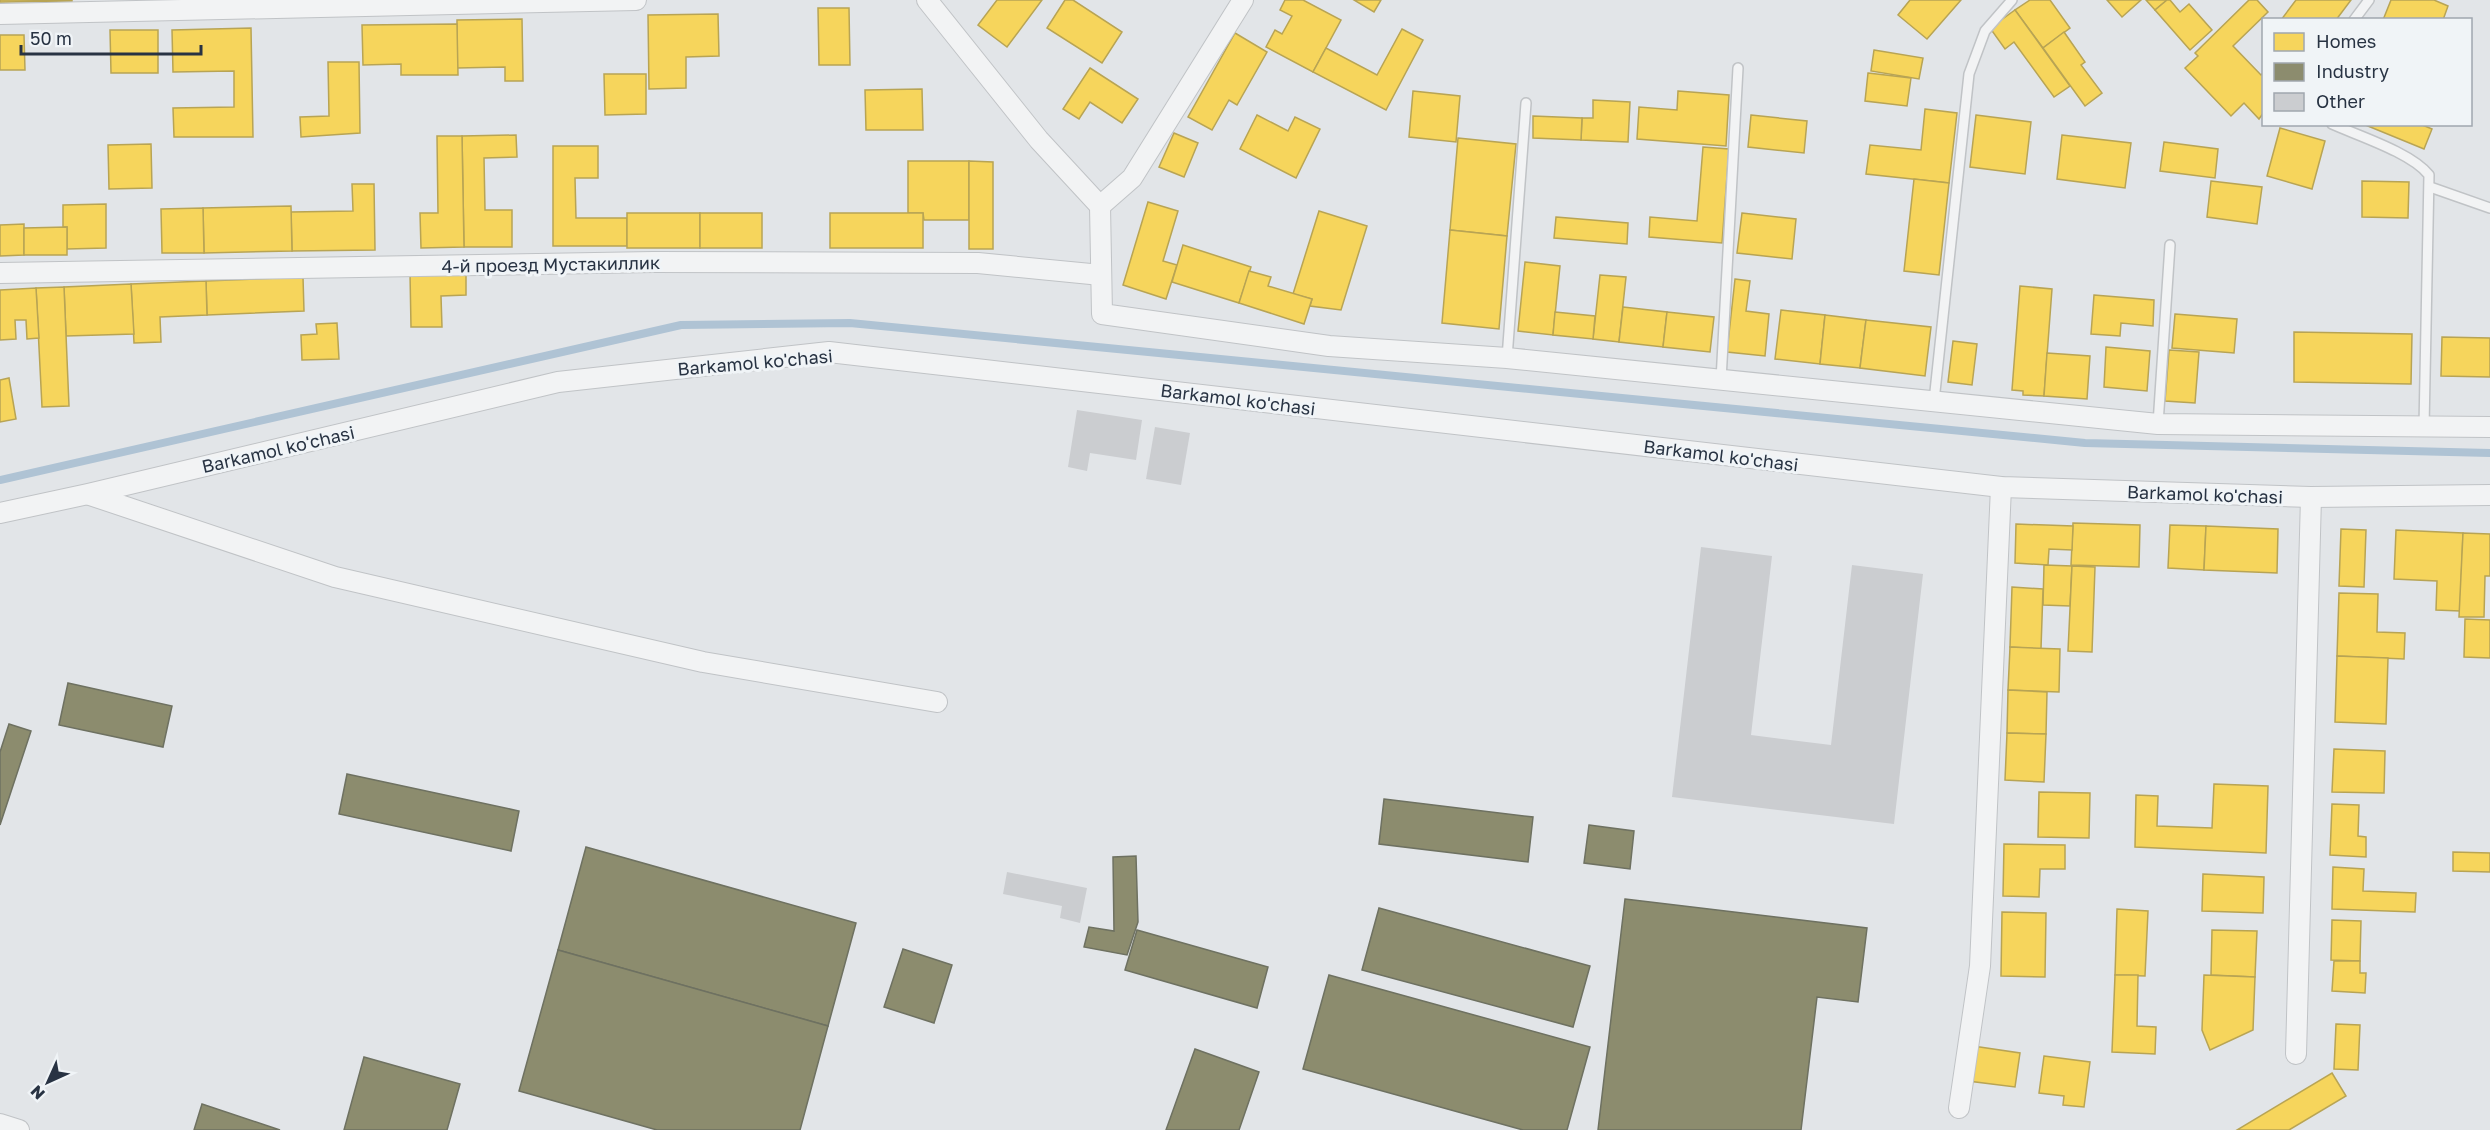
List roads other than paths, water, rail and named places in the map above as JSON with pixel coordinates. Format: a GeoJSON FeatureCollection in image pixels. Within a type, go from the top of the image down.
{"type":"FeatureCollection","features":[{"type":"Feature","properties":{"kind":"street"},"geometry":{"type":"LineString","coordinates":[[0,14],[636,0]]}},
{"type":"Feature","properties":{"kind":"street"},"geometry":{"type":"LineString","coordinates":[[927,0],[1039,140],[1101,206],[1102,314],[1329,346],[1507,358],[2158,424],[2490,427]]}},
{"type":"Feature","properties":{"kind":"street"},"geometry":{"type":"LineString","coordinates":[[1101,206],[1132,178],[1243,0]]}},
{"type":"Feature","properties":{"kind":"street","name":"4-й проезд Мустакиллик"},"geometry":{"type":"LineString","coordinates":[[0,273],[653,262],[966,263],[1101,275]]}},
{"type":"Feature","properties":{"kind":"street","name":"Barkamol ko'chasi"},"geometry":{"type":"LineString","coordinates":[[0,513],[558,382],[830,352],[2001,487],[2311,497],[2490,495]]}},
{"type":"Feature","properties":{"kind":"street"},"geometry":{"type":"LineString","coordinates":[[1959,1108],[1980,966],[2001,487]]}},
{"type":"Feature","properties":{"kind":"street"},"geometry":{"type":"LineString","coordinates":[[88,494],[335,577],[703,662],[936,702]]}},
{"type":"Feature","properties":{"kind":"street"},"geometry":{"type":"LineString","coordinates":[[2296,1054],[2311,497]]}},
{"type":"Feature","properties":{"kind":"street"},"geometry":{"type":"LineString","coordinates":[[0,1124],[19,1130]]}},
{"type":"Feature","properties":{"kind":"lane"},"geometry":{"type":"LineString","coordinates":[[1934,401],[1969,74],[1984,31],[2012,0]]}},
{"type":"Feature","properties":{"kind":"lane"},"geometry":{"type":"LineString","coordinates":[[2356,18],[2369,0]]}},
{"type":"Feature","properties":{"kind":"lane"},"geometry":{"type":"LineString","coordinates":[[1721,380],[1738,68]]}},
{"type":"Feature","properties":{"kind":"lane"},"geometry":{"type":"LineString","coordinates":[[1507,358],[1526,103]]}},
{"type":"Feature","properties":{"kind":"lane"},"geometry":{"type":"LineString","coordinates":[[2336,126],[2421,165],[2429,175],[2424,427]]}},
{"type":"Feature","properties":{"kind":"lane"},"geometry":{"type":"LineString","coordinates":[[2430,187],[2490,208]]}},
{"type":"Feature","properties":{"kind":"lane"},"geometry":{"type":"LineString","coordinates":[[2158,424],[2170,245]]}},
{"type":"Feature","properties":{"kind":"waterway"},"geometry":{"type":"LineString","coordinates":[[0,480],[681,325],[850,323],[2085,443],[2490,453]]}}]}
